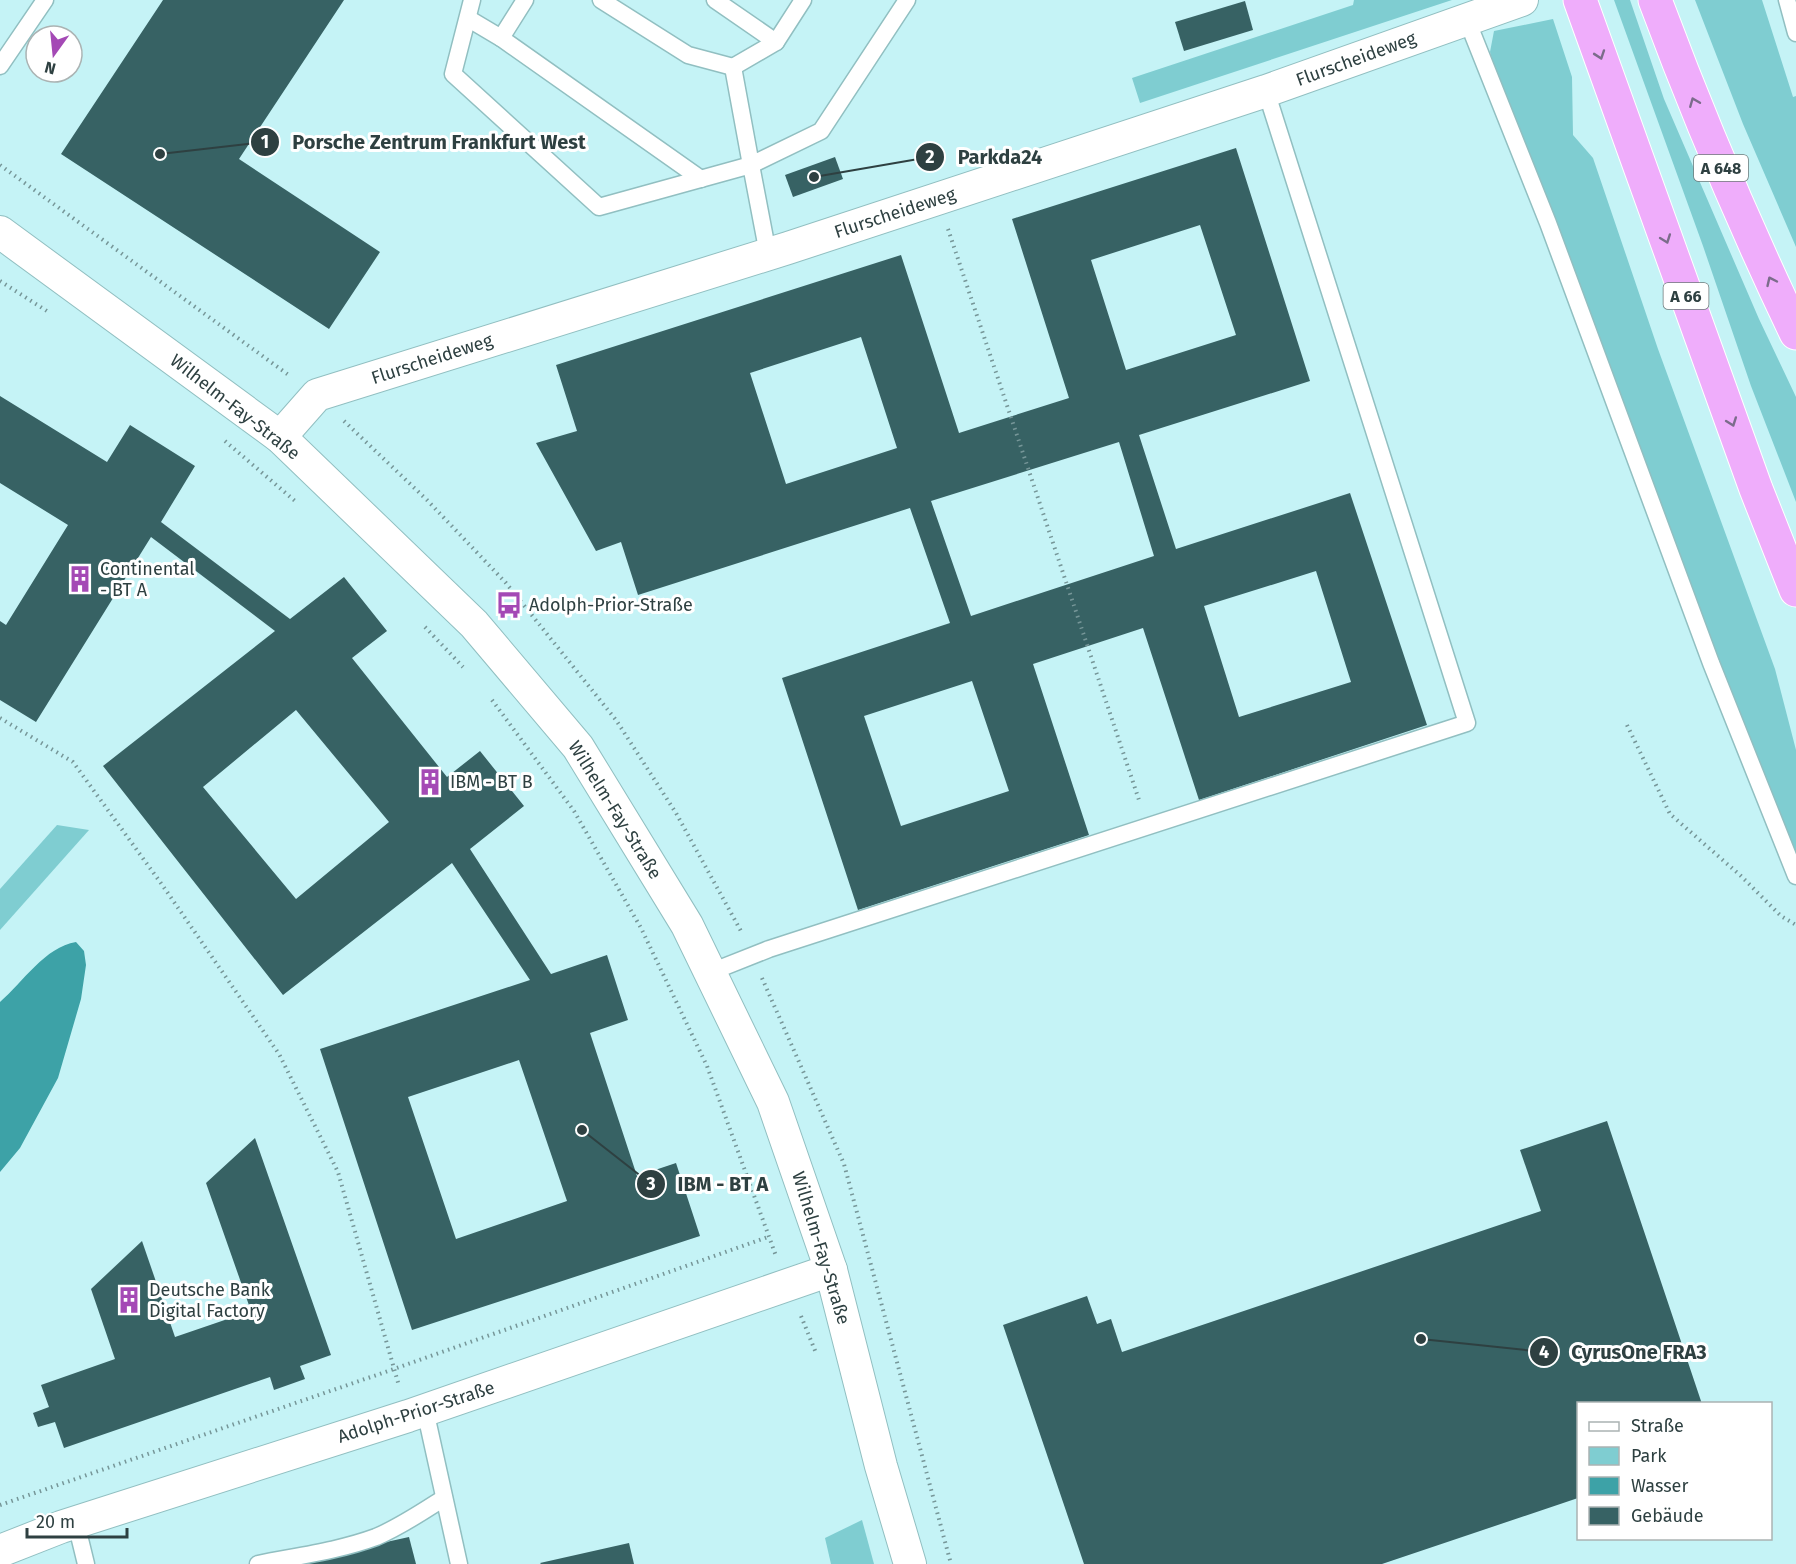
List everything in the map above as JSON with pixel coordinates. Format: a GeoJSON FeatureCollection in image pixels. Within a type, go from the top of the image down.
{"type":"FeatureCollection","features":[{"type":"Feature","properties":{"kind":"highway","name":"A 66"},"geometry":{"type":"LineString","coordinates":[[1580,0],[1756,489],[1796,590]]}},
{"type":"Feature","properties":{"kind":"highway","name":"A 648"},"geometry":{"type":"LineString","coordinates":[[1655,0],[1711,145],[1796,333]]}},
{"type":"Feature","properties":{"kind":"street","name":"Flurscheideweg"},"geometry":{"type":"LineString","coordinates":[[280,437],[317,395],[938,199],[1266,91],[1494,10]]}},
{"type":"Feature","properties":{"kind":"street","name":"Wilhelm-Fay-Straße"},"geometry":{"type":"LineString","coordinates":[[0,232],[280,437],[474,624],[578,747],[687,925],[773,1102],[831,1270],[881,1466],[910,1564]]}},
{"type":"Feature","properties":{"kind":"street","name":"Adolph-Prior-Straße"},"geometry":{"type":"LineString","coordinates":[[0,1551],[76,1523],[417,1413],[831,1270]]}},
{"type":"Feature","properties":{"kind":"lane"},"geometry":{"type":"LineString","coordinates":[[0,66],[45,0]]}},
{"type":"Feature","properties":{"kind":"lane"},"geometry":{"type":"LineString","coordinates":[[472,0],[469,19],[453,74],[599,207],[751,165],[821,131],[907,0]]}},
{"type":"Feature","properties":{"kind":"lane"},"geometry":{"type":"LineString","coordinates":[[501,38],[525,0]]}},
{"type":"Feature","properties":{"kind":"lane"},"geometry":{"type":"LineString","coordinates":[[601,0],[688,55],[733,67],[776,42],[803,0]]}},
{"type":"Feature","properties":{"kind":"lane"},"geometry":{"type":"LineString","coordinates":[[714,0],[776,42]]}},
{"type":"Feature","properties":{"kind":"lane"},"geometry":{"type":"LineString","coordinates":[[1787,0],[1796,33]]}},
{"type":"Feature","properties":{"kind":"lane"},"geometry":{"type":"LineString","coordinates":[[1494,10],[1548,223],[1711,663],[1796,876]]}},
{"type":"Feature","properties":{"kind":"lane"},"geometry":{"type":"LineString","coordinates":[[469,19],[501,38],[701,179]]}},
{"type":"Feature","properties":{"kind":"lane"},"geometry":{"type":"LineString","coordinates":[[733,67],[768,254]]}},
{"type":"Feature","properties":{"kind":"lane"},"geometry":{"type":"LineString","coordinates":[[711,972],[769,949],[1467,723],[1266,91]]}},
{"type":"Feature","properties":{"kind":"lane"},"geometry":{"type":"LineString","coordinates":[[417,1413],[444,1498],[459,1564]]}},
{"type":"Feature","properties":{"kind":"lane"},"geometry":{"type":"LineString","coordinates":[[258,1564],[336,1548],[375,1537],[406,1522],[444,1498]]}},
{"type":"Feature","properties":{"kind":"lane"},"geometry":{"type":"LineString","coordinates":[[76,1523],[86,1564]]}},
{"type":"Feature","properties":{"kind":"path"},"geometry":{"type":"LineString","coordinates":[[938,199],[1134,786]]}},
{"type":"Feature","properties":{"kind":"path"},"geometry":{"type":"LineString","coordinates":[[0,281],[53,315]]}},
{"type":"Feature","properties":{"kind":"path"},"geometry":{"type":"LineString","coordinates":[[216,434],[299,504]]}},
{"type":"Feature","properties":{"kind":"path"},"geometry":{"type":"LineString","coordinates":[[418,619],[464,668]]}},
{"type":"Feature","properties":{"kind":"path"},"geometry":{"type":"LineString","coordinates":[[487,693],[573,811],[641,928],[707,1066],[768,1237],[816,1354]]}},
{"type":"Feature","properties":{"kind":"path"},"geometry":{"type":"LineString","coordinates":[[0,718],[73,762],[163,886],[279,1054],[338,1172],[394,1369],[417,1413]]}},
{"type":"Feature","properties":{"kind":"path"},"geometry":{"type":"LineString","coordinates":[[1627,725],[1670,814],[1741,876],[1781,916],[1796,926]]}},
{"type":"Feature","properties":{"kind":"path"},"geometry":{"type":"LineString","coordinates":[[0,1505],[768,1237]]}},
{"type":"Feature","properties":{"kind":"green space"},"geometry":{"type":"Polygon","coordinates":[[[1354,0],[1452,0],[1140,103],[1132,78],[1353,5],[1354,0]]]}},
{"type":"Feature","properties":{"kind":"green space"},"geometry":{"type":"Polygon","coordinates":[[[1614,0],[1630,0],[1664,99],[1759,319],[1796,397],[1796,502],[1751,386],[1614,0]]]}},
{"type":"Feature","properties":{"kind":"green space"},"geometry":{"type":"Polygon","coordinates":[[[1695,0],[1762,0],[1793,97],[1796,96],[1796,247],[1743,124],[1695,0]]]}},
{"type":"Feature","properties":{"kind":"green space"},"geometry":{"type":"Polygon","coordinates":[[[1553,19],[1572,77],[1573,135],[1593,158],[1658,349],[1775,669],[1796,750],[1796,854],[1738,710],[1496,74],[1490,52],[1494,31],[1553,19]]]}},
{"type":"Feature","properties":{"kind":"green space"},"geometry":{"type":"Polygon","coordinates":[[[57,825],[89,830],[0,930],[0,889],[57,825]]]}},
{"type":"Feature","properties":{"kind":"green space"},"geometry":{"type":"Polygon","coordinates":[[[862,1520],[874,1564],[831,1564],[825,1538],[862,1520]]]}},
{"type":"Feature","properties":{"kind":"water"},"geometry":{"type":"Polygon","coordinates":[[[76,942],[84,951],[86,965],[81,999],[58,1078],[20,1148],[0,1172],[0,1002],[44,958],[65,945],[76,942]]]}},
{"type":"Feature","properties":{"kind":"building"},"geometry":{"type":"Polygon","coordinates":[[[163,0],[344,0],[239,159],[380,252],[329,329],[61,154],[163,0]]]}},
{"type":"Feature","properties":{"kind":"building"},"geometry":{"type":"Polygon","coordinates":[[[1245,1],[1253,30],[1184,51],[1175,22],[1245,1]]]}},
{"type":"Feature","properties":{"kind":"building"},"geometry":{"type":"Polygon","coordinates":[[[1236,148],[1310,381],[1139,435],[1176,549],[1350,493],[1427,725],[1199,800],[1143,628],[1033,664],[1089,835],[858,910],[782,678],[950,623],[910,508],[638,595],[621,542],[596,551],[536,443],[577,431],[556,365],[901,255],[959,433],[1069,398],[1012,219],[1236,148]],[[1200,225],[1091,260],[1126,370],[1236,335],[1200,225]],[[861,337],[750,373],[786,484],[897,448],[861,337]],[[1119,442],[931,501],[971,616],[1154,556],[1119,442]],[[1316,571],[1204,606],[1239,717],[1351,682],[1316,571]],[[972,681],[864,716],[901,826],[1009,791],[972,681]]]}},
{"type":"Feature","properties":{"kind":"building"},"geometry":{"type":"Polygon","coordinates":[[[835,157],[843,179],[793,197],[785,175],[835,157]]]}},
{"type":"Feature","properties":{"kind":"building"},"geometry":{"type":"Polygon","coordinates":[[[0,396],[107,462],[130,425],[195,466],[161,522],[290,619],[344,577],[387,631],[352,658],[447,777],[480,751],[524,806],[470,849],[551,974],[607,955],[628,1020],[590,1033],[637,1176],[676,1163],[700,1236],[412,1330],[320,1049],[530,980],[452,863],[283,995],[103,766],[275,631],[151,537],[36,722],[0,700],[0,621],[6,625],[68,525],[0,483],[0,396]],[[296,710],[203,787],[296,899],[389,822],[296,710]],[[519,1060],[408,1097],[456,1239],[567,1201],[519,1060]]]}},
{"type":"Feature","properties":{"kind":"building"},"geometry":{"type":"Polygon","coordinates":[[[1607,1121],[1701,1402],[1577,1402],[1577,1498],[1382,1564],[1084,1564],[1003,1325],[1087,1296],[1097,1324],[1111,1319],[1122,1352],[1541,1211],[1520,1150],[1607,1121]]]}},
{"type":"Feature","properties":{"kind":"building","name":"Deutsche Bank Digital Factory"},"geometry":{"type":"Polygon","coordinates":[[[255,1138],[331,1355],[300,1366],[305,1379],[274,1390],[270,1377],[64,1448],[55,1422],[38,1427],[33,1413],[49,1407],[41,1385],[115,1359],[91,1289],[142,1241],[175,1337],[251,1311],[206,1183],[255,1138]]]}},
{"type":"Feature","properties":{"kind":"building"},"geometry":{"type":"Polygon","coordinates":[[[409,1537],[416,1564],[291,1564],[291,1563],[409,1537]]]}},
{"type":"Feature","properties":{"kind":"building"},"geometry":{"type":"Polygon","coordinates":[[[629,1543],[634,1564],[540,1563],[629,1543]]]}},
{"type":"Feature","properties":{"kind":"place","name":"Porsche Zentrum Frankfurt West"},"geometry":{"type":"Point","coordinates":[160,154]}},
{"type":"Feature","properties":{"kind":"place","name":"Parkda24"},"geometry":{"type":"Point","coordinates":[814,177]}},
{"type":"Feature","properties":{"kind":"place","name":"Continental - BT A"},"geometry":{"type":"Point","coordinates":[80,579]}},
{"type":"Feature","properties":{"kind":"place","name":"Adolph-Prior-Straße"},"geometry":{"type":"Point","coordinates":[509,605]}},
{"type":"Feature","properties":{"kind":"place","name":"IBM - BT B"},"geometry":{"type":"Point","coordinates":[430,782]}},
{"type":"Feature","properties":{"kind":"place","name":"IBM - BT A"},"geometry":{"type":"Point","coordinates":[582,1130]}},
{"type":"Feature","properties":{"kind":"place","name":"Deutsche Bank Digital Factory"},"geometry":{"type":"Point","coordinates":[129,1300]}},
{"type":"Feature","properties":{"kind":"place","name":"CyrusOne FRA3"},"geometry":{"type":"Point","coordinates":[1421,1339]}}]}
